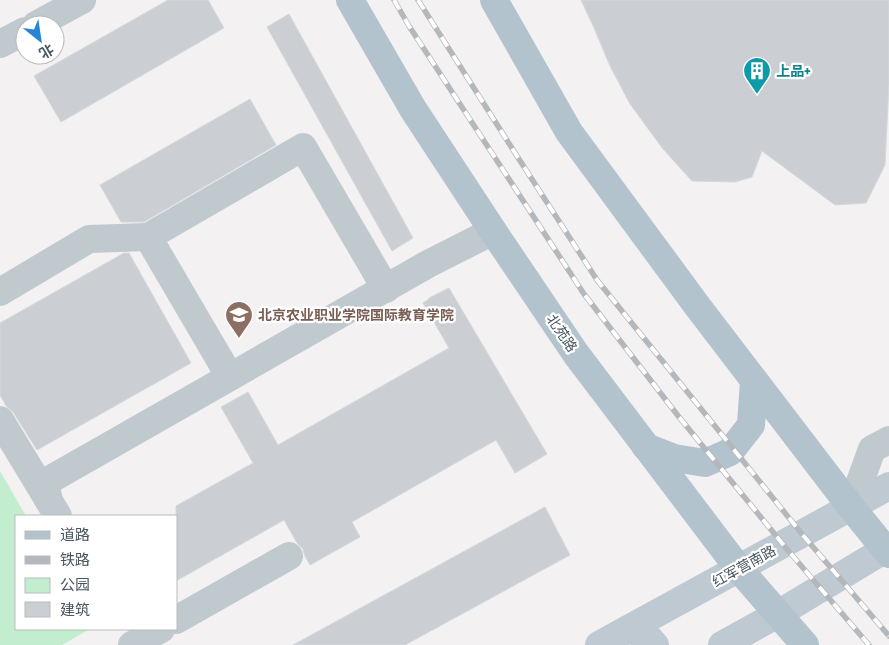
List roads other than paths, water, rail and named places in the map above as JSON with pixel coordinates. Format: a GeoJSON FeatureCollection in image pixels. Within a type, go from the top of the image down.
{"type":"FeatureCollection","features":[{"type":"Feature","properties":{"kind":"main road","name":"北苑路"},"geometry":{"type":"LineString","coordinates":[[350,0],[413,109],[576,354],[739,569],[805,645]]}},
{"type":"Feature","properties":{"kind":"main road"},"geometry":{"type":"LineString","coordinates":[[494,0],[569,132],[754,381],[851,507],[888,550],[722,645]]}},
{"type":"Feature","properties":{"kind":"main road"},"geometry":{"type":"LineString","coordinates":[[646,447],[674,458],[706,463],[730,452],[751,425],[754,381]]}},
{"type":"Feature","properties":{"kind":"main road","name":"红军营南路"},"geometry":{"type":"LineString","coordinates":[[599,645],[889,486]]}},
{"type":"Feature","properties":{"kind":"main road"},"geometry":{"type":"LineString","coordinates":[[628,630],[647,636],[655,645]]}},
{"type":"Feature","properties":{"kind":"street"},"geometry":{"type":"LineString","coordinates":[[54,15],[82,0]]}},
{"type":"Feature","properties":{"kind":"street"},"geometry":{"type":"LineString","coordinates":[[0,44],[15,36]]}},
{"type":"Feature","properties":{"kind":"street"},"geometry":{"type":"LineString","coordinates":[[0,292],[89,239],[148,237],[303,147],[386,289]]}},
{"type":"Feature","properties":{"kind":"street"},"geometry":{"type":"LineString","coordinates":[[53,508],[46,486],[51,479],[428,264],[493,231]]}},
{"type":"Feature","properties":{"kind":"street"},"geometry":{"type":"LineString","coordinates":[[148,237],[230,377]]}},
{"type":"Feature","properties":{"kind":"street"},"geometry":{"type":"LineString","coordinates":[[0,420],[53,508]]}},
{"type":"Feature","properties":{"kind":"street"},"geometry":{"type":"LineString","coordinates":[[851,507],[872,449],[889,440]]}},
{"type":"Feature","properties":{"kind":"street"},"geometry":{"type":"LineString","coordinates":[[178,619],[289,556]]}},
{"type":"Feature","properties":{"kind":"street"},"geometry":{"type":"LineString","coordinates":[[124,630],[127,640],[124,645]]}},
{"type":"Feature","properties":{"kind":"street"},"geometry":{"type":"LineString","coordinates":[[132,645],[158,630]]}},
{"type":"Feature","properties":{"kind":"railway"},"geometry":{"type":"LineString","coordinates":[[394,0],[409,26],[584,294],[679,417],[786,548],[869,645]]}},
{"type":"Feature","properties":{"kind":"railway"},"geometry":{"type":"LineString","coordinates":[[418,0],[597,280],[802,534],[889,636]]}},
{"type":"Feature","properties":{"kind":"place","name":"上品+"},"geometry":{"type":"Point","coordinates":[757,95]}},
{"type":"Feature","properties":{"kind":"place","name":"北京农业职业学院国际教育学院"},"geometry":{"type":"Point","coordinates":[239,339]}}]}
